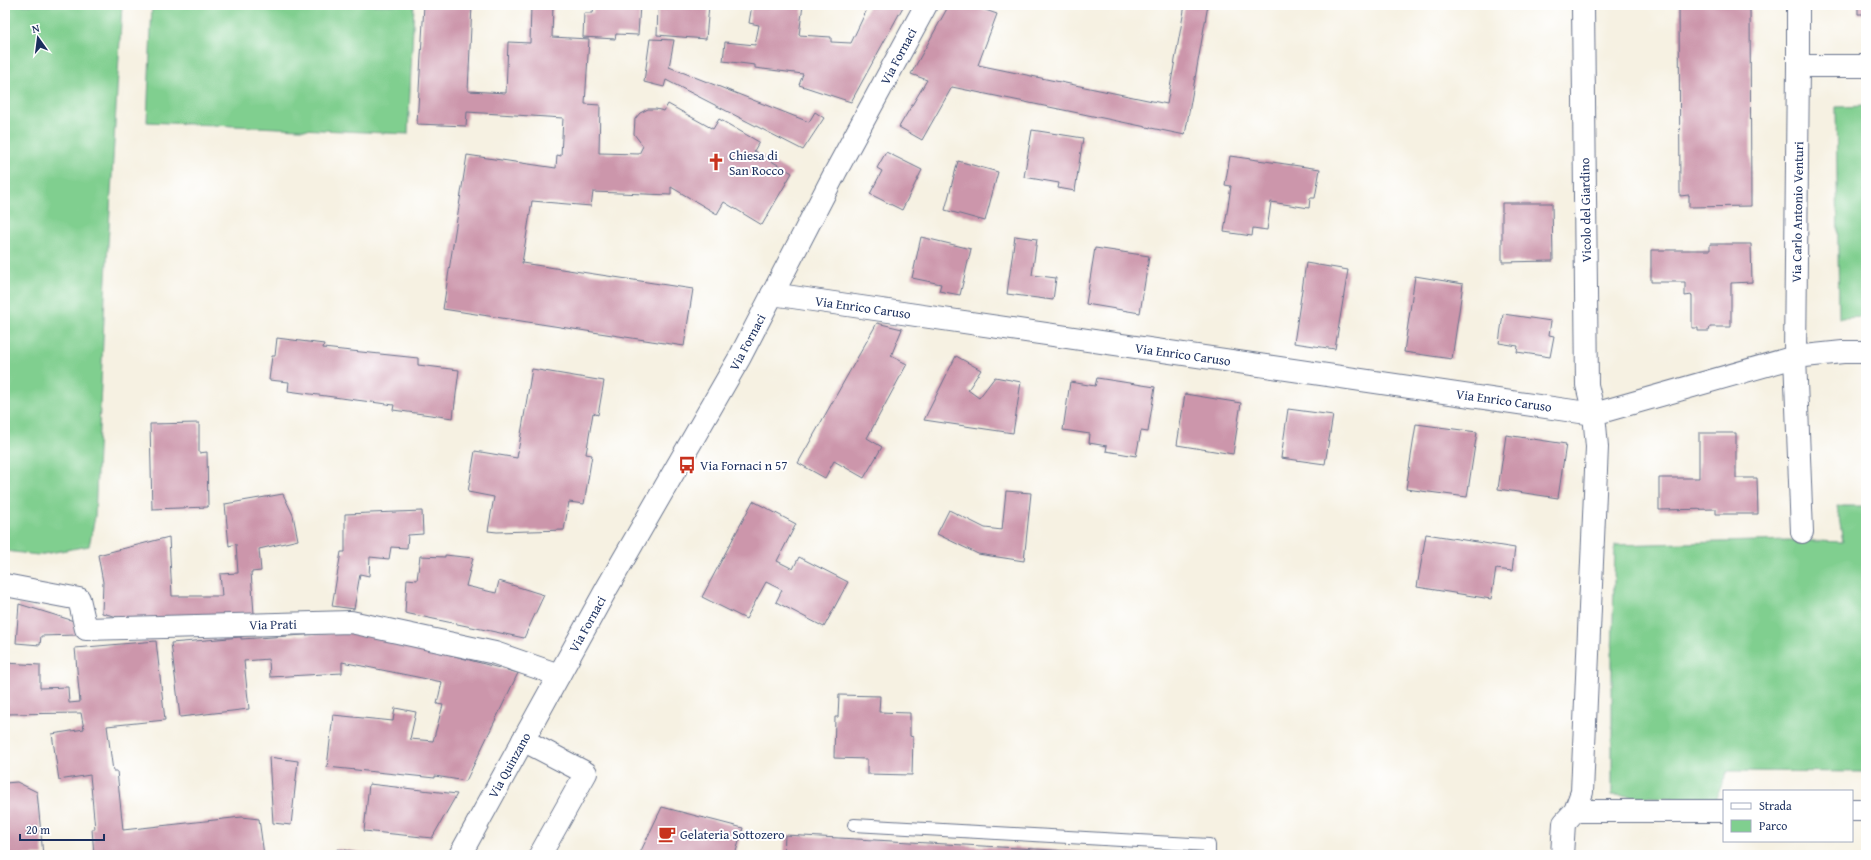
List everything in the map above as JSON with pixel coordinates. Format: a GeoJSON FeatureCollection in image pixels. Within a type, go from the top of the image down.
{"type":"FeatureCollection","features":[{"type":"Feature","properties":{"kind":"street","name":"Via Fornaci"},"geometry":{"type":"LineString","coordinates":[[560,676],[607,588],[740,357],[926,5]]}},
{"type":"Feature","properties":{"kind":"street","name":"Vicolo del Giardino"},"geometry":{"type":"LineString","coordinates":[[1562,855],[1564,823],[1575,811],[1582,792],[1583,784],[1597,447],[1594,414],[1587,385],[1583,5]]}},
{"type":"Feature","properties":{"kind":"street","name":"Via Carlo Antonio Venturi"},"geometry":{"type":"LineString","coordinates":[[1798,5],[1795,357],[1802,532]]}},
{"type":"Feature","properties":{"kind":"street"},"geometry":{"type":"LineString","coordinates":[[1798,66],[1866,66]]}},
{"type":"Feature","properties":{"kind":"street","name":"Via Enrico Caruso"},"geometry":{"type":"LineString","coordinates":[[772,294],[1594,414]]}},
{"type":"Feature","properties":{"kind":"street"},"geometry":{"type":"LineString","coordinates":[[1594,414],[1795,357],[1843,352],[1866,352]]}},
{"type":"Feature","properties":{"kind":"street","name":"Via Prati"},"geometry":{"type":"LineString","coordinates":[[5,585],[79,599],[86,629],[351,622],[495,653],[560,676]]}},
{"type":"Feature","properties":{"kind":"street","name":"Via Quinzano"},"geometry":{"type":"LineString","coordinates":[[460,855],[560,676]]}},
{"type":"Feature","properties":{"kind":"street"},"geometry":{"type":"LineString","coordinates":[[523,740],[586,773],[540,855]]}},
{"type":"Feature","properties":{"kind":"street"},"geometry":{"type":"LineString","coordinates":[[1853,810],[1866,810]]}},
{"type":"Feature","properties":{"kind":"street"},"geometry":{"type":"LineString","coordinates":[[1575,811],[1723,811]]}},
{"type":"Feature","properties":{"kind":"lane"},"geometry":{"type":"LineString","coordinates":[[854,825],[1209,845],[1209,855]]}},
{"type":"Feature","properties":{"kind":"green space"},"geometry":{"type":"Polygon","coordinates":[[[5,5],[122,5],[105,296],[95,517],[89,546],[38,555],[5,551],[5,5]]]}},
{"type":"Feature","properties":{"kind":"green space"},"geometry":{"type":"Polygon","coordinates":[[[152,5],[414,5],[408,134],[147,122],[152,5]]]}},
{"type":"Feature","properties":{"kind":"green space"},"geometry":{"type":"Polygon","coordinates":[[[1866,106],[1866,317],[1839,318],[1836,107],[1866,106]]]}},
{"type":"Feature","properties":{"kind":"green space"},"geometry":{"type":"Polygon","coordinates":[[[1837,506],[1866,506],[1866,772],[1728,771],[1715,800],[1612,795],[1612,657],[1615,545],[1789,540],[1843,542],[1837,506]]]}},
{"type":"Feature","properties":{"kind":"building"},"geometry":{"type":"Polygon","coordinates":[[[424,5],[472,5],[468,91],[506,93],[508,42],[530,43],[531,5],[553,5],[552,37],[589,39],[585,104],[600,105],[599,153],[639,154],[643,146],[634,134],[635,119],[640,113],[648,109],[664,111],[668,104],[713,129],[719,119],[759,142],[754,151],[792,173],[762,225],[724,202],[717,214],[671,187],[671,195],[593,192],[591,206],[532,201],[522,263],[693,289],[684,346],[443,309],[467,155],[556,168],[557,155],[561,156],[563,118],[467,112],[466,126],[417,124],[424,5]]]}},
{"type":"Feature","properties":{"kind":"building"},"geometry":{"type":"Polygon","coordinates":[[[594,5],[640,5],[638,35],[616,34],[615,39],[583,37],[584,13],[593,13],[594,5]]]}},
{"type":"Feature","properties":{"kind":"building"},"geometry":{"type":"Polygon","coordinates":[[[658,5],[709,5],[706,39],[657,35],[658,5]]]}},
{"type":"Feature","properties":{"kind":"building"},"geometry":{"type":"Polygon","coordinates":[[[752,5],[803,5],[799,35],[831,37],[831,42],[851,43],[869,5],[904,5],[851,102],[799,85],[803,74],[755,68],[755,65],[723,61],[725,42],[755,45],[759,25],[749,23],[752,5]]]}},
{"type":"Feature","properties":{"kind":"building"},"geometry":{"type":"Polygon","coordinates":[[[949,5],[977,5],[977,7],[997,14],[978,65],[1167,104],[1185,5],[1208,5],[1185,135],[952,87],[922,140],[899,127],[927,80],[911,74],[949,5]]]}},
{"type":"Feature","properties":{"kind":"building"},"geometry":{"type":"Polygon","coordinates":[[[1679,5],[1750,5],[1751,206],[1689,207],[1689,195],[1680,196],[1679,5]]]}},
{"type":"Feature","properties":{"kind":"building"},"geometry":{"type":"Polygon","coordinates":[[[1858,5],[1866,5],[1866,14],[1858,14],[1858,5]]]}},
{"type":"Feature","properties":{"kind":"building"},"geometry":{"type":"Polygon","coordinates":[[[650,39],[674,40],[669,67],[809,122],[815,112],[824,118],[803,150],[666,80],[664,87],[644,82],[650,39]]]}},
{"type":"Feature","properties":{"kind":"building"},"geometry":{"type":"Polygon","coordinates":[[[1032,130],[1083,138],[1075,191],[1058,188],[1059,183],[1024,177],[1032,130]]]}},
{"type":"Feature","properties":{"kind":"building"},"geometry":{"type":"Polygon","coordinates":[[[886,152],[922,170],[902,210],[870,194],[882,171],[877,168],[886,152]]]}},
{"type":"Feature","properties":{"kind":"building"},"geometry":{"type":"Polygon","coordinates":[[[1230,156],[1320,169],[1315,198],[1310,198],[1309,208],[1271,202],[1267,230],[1253,228],[1252,236],[1224,232],[1231,186],[1225,185],[1230,156]]]}},
{"type":"Feature","properties":{"kind":"building"},"geometry":{"type":"Polygon","coordinates":[[[958,161],[998,172],[985,221],[945,210],[958,161]]]}},
{"type":"Feature","properties":{"kind":"building"},"geometry":{"type":"Polygon","coordinates":[[[1502,203],[1552,203],[1553,261],[1502,262],[1502,203]]]}},
{"type":"Feature","properties":{"kind":"building"},"geometry":{"type":"Polygon","coordinates":[[[1015,236],[1037,239],[1032,275],[1056,278],[1053,300],[1007,294],[1015,236]]]}},
{"type":"Feature","properties":{"kind":"building"},"geometry":{"type":"Polygon","coordinates":[[[921,237],[971,249],[960,295],[939,291],[941,284],[912,278],[921,237]]]}},
{"type":"Feature","properties":{"kind":"building"},"geometry":{"type":"Polygon","coordinates":[[[1710,244],[1751,244],[1752,282],[1731,283],[1731,327],[1710,327],[1709,331],[1698,331],[1698,328],[1692,328],[1692,295],[1685,296],[1685,282],[1651,282],[1651,250],[1710,250],[1710,244]]]}},
{"type":"Feature","properties":{"kind":"building"},"geometry":{"type":"Polygon","coordinates":[[[1095,248],[1149,256],[1140,313],[1086,304],[1095,248]]]}},
{"type":"Feature","properties":{"kind":"building"},"geometry":{"type":"Polygon","coordinates":[[[1306,263],[1348,270],[1335,349],[1294,343],[1306,263]]]}},
{"type":"Feature","properties":{"kind":"building"},"geometry":{"type":"Polygon","coordinates":[[[1415,276],[1463,284],[1452,359],[1404,352],[1415,276]]]}},
{"type":"Feature","properties":{"kind":"building"},"geometry":{"type":"Polygon","coordinates":[[[1503,314],[1551,321],[1549,335],[1554,336],[1550,357],[1517,352],[1518,346],[1499,343],[1503,314]]]}},
{"type":"Feature","properties":{"kind":"building"},"geometry":{"type":"Polygon","coordinates":[[[877,323],[902,329],[891,356],[907,364],[867,438],[882,447],[864,478],[834,461],[825,478],[798,463],[877,323]]]}},
{"type":"Feature","properties":{"kind":"building"},"geometry":{"type":"Polygon","coordinates":[[[277,338],[324,344],[323,348],[418,358],[418,365],[459,370],[453,418],[393,410],[394,405],[288,391],[289,382],[269,380],[272,356],[275,356],[277,338]]]}},
{"type":"Feature","properties":{"kind":"building"},"geometry":{"type":"Polygon","coordinates":[[[956,356],[981,370],[968,390],[979,398],[995,377],[1021,382],[1013,433],[924,420],[956,356]]]}},
{"type":"Feature","properties":{"kind":"building"},"geometry":{"type":"Polygon","coordinates":[[[532,369],[604,381],[598,415],[593,413],[586,454],[592,455],[584,504],[569,502],[564,530],[488,531],[494,497],[468,492],[475,451],[517,458],[532,369]]]}},
{"type":"Feature","properties":{"kind":"building"},"geometry":{"type":"Polygon","coordinates":[[[1097,378],[1155,387],[1148,432],[1141,431],[1136,456],[1106,451],[1107,446],[1089,443],[1090,434],[1063,430],[1070,382],[1095,386],[1097,378]]]}},
{"type":"Feature","properties":{"kind":"building"},"geometry":{"type":"Polygon","coordinates":[[[1185,394],[1241,403],[1233,454],[1177,445],[1185,394]]]}},
{"type":"Feature","properties":{"kind":"building"},"geometry":{"type":"Polygon","coordinates":[[[1864,403],[1866,403],[1866,448],[1864,449],[1864,403]]]}},
{"type":"Feature","properties":{"kind":"building"},"geometry":{"type":"Polygon","coordinates":[[[1288,409],[1333,415],[1325,464],[1281,458],[1288,409]]]}},
{"type":"Feature","properties":{"kind":"building"},"geometry":{"type":"Polygon","coordinates":[[[199,423],[199,453],[207,452],[208,507],[152,509],[150,424],[199,423]]]}},
{"type":"Feature","properties":{"kind":"building"},"geometry":{"type":"Polygon","coordinates":[[[1416,424],[1477,432],[1467,497],[1406,489],[1416,424]]]}},
{"type":"Feature","properties":{"kind":"building"},"geometry":{"type":"Polygon","coordinates":[[[1699,433],[1736,433],[1736,478],[1757,478],[1758,514],[1716,514],[1716,509],[1659,510],[1659,478],[1699,478],[1699,433]]]}},
{"type":"Feature","properties":{"kind":"building"},"geometry":{"type":"Polygon","coordinates":[[[1506,435],[1566,444],[1558,498],[1498,489],[1506,435]]]}},
{"type":"Feature","properties":{"kind":"building"},"geometry":{"type":"Polygon","coordinates":[[[1006,491],[1031,493],[1024,561],[978,554],[937,534],[949,510],[985,528],[1002,530],[1006,491]]]}},
{"type":"Feature","properties":{"kind":"building"},"geometry":{"type":"Polygon","coordinates":[[[283,494],[293,515],[298,540],[259,549],[261,571],[251,572],[254,614],[129,620],[102,613],[103,582],[98,555],[169,537],[172,596],[222,596],[220,574],[238,573],[236,544],[229,546],[225,504],[283,494]]]}},
{"type":"Feature","properties":{"kind":"building"},"geometry":{"type":"Polygon","coordinates":[[[753,501],[796,524],[777,561],[793,569],[799,557],[848,582],[824,627],[776,602],[782,590],[766,582],[746,619],[702,597],[753,501]]]}},
{"type":"Feature","properties":{"kind":"building"},"geometry":{"type":"Polygon","coordinates":[[[422,511],[423,534],[408,535],[407,548],[391,547],[389,559],[370,557],[369,576],[360,574],[354,609],[332,606],[341,552],[345,552],[345,514],[422,511]]]}},
{"type":"Feature","properties":{"kind":"building"},"geometry":{"type":"Polygon","coordinates":[[[1426,534],[1515,548],[1512,571],[1496,569],[1491,599],[1417,587],[1426,534]]]}},
{"type":"Feature","properties":{"kind":"building"},"geometry":{"type":"Polygon","coordinates":[[[445,555],[473,558],[466,586],[496,593],[499,581],[544,595],[524,638],[405,613],[407,579],[417,580],[420,556],[445,557],[445,555]]]}},
{"type":"Feature","properties":{"kind":"building"},"geometry":{"type":"Polygon","coordinates":[[[19,604],[74,621],[76,635],[41,636],[40,645],[16,643],[19,604]]]}},
{"type":"Feature","properties":{"kind":"building"},"geometry":{"type":"Polygon","coordinates":[[[352,632],[447,654],[518,673],[466,781],[435,776],[435,778],[327,767],[333,715],[393,721],[395,708],[416,712],[410,739],[433,741],[443,705],[437,704],[442,682],[342,662],[342,673],[270,677],[269,659],[244,661],[249,709],[180,717],[171,643],[241,637],[241,639],[352,632]]]}},
{"type":"Feature","properties":{"kind":"building"},"geometry":{"type":"Polygon","coordinates":[[[156,641],[165,720],[107,726],[113,771],[117,771],[123,830],[242,817],[259,819],[264,855],[191,855],[191,851],[157,855],[94,855],[92,829],[95,829],[90,775],[59,780],[52,734],[84,729],[81,713],[5,714],[5,663],[40,665],[40,688],[68,687],[69,703],[80,702],[75,648],[156,641]]]}},
{"type":"Feature","properties":{"kind":"building"},"geometry":{"type":"Polygon","coordinates":[[[839,695],[880,696],[879,712],[910,713],[910,736],[913,737],[912,775],[867,774],[867,759],[834,758],[835,717],[838,717],[839,695]]]}},
{"type":"Feature","properties":{"kind":"building"},"geometry":{"type":"Polygon","coordinates":[[[269,757],[298,761],[291,825],[273,823],[269,757]]]}},
{"type":"Feature","properties":{"kind":"building"},"geometry":{"type":"Polygon","coordinates":[[[17,782],[37,792],[43,855],[5,855],[5,783],[17,782]]]}},
{"type":"Feature","properties":{"kind":"building"},"geometry":{"type":"Polygon","coordinates":[[[369,784],[457,794],[432,838],[364,831],[369,784]]]}},
{"type":"Feature","properties":{"kind":"building"},"geometry":{"type":"Polygon","coordinates":[[[662,807],[743,828],[735,855],[639,855],[662,807]]]}},
{"type":"Feature","properties":{"kind":"building"},"geometry":{"type":"Polygon","coordinates":[[[785,835],[1125,854],[1125,855],[784,855],[785,835]]]}},
{"type":"Feature","properties":{"kind":"building"},"geometry":{"type":"Polygon","coordinates":[[[337,849],[375,854],[375,855],[336,855],[337,849]]]}},
{"type":"Feature","properties":{"kind":"place","name":"Chiesa di San Rocco"},"geometry":{"type":"Point","coordinates":[716,162]}},
{"type":"Feature","properties":{"kind":"place","name":"Via Fornaci n 57"},"geometry":{"type":"Point","coordinates":[687,465]}},
{"type":"Feature","properties":{"kind":"place","name":"Gelateria Sottozero"},"geometry":{"type":"Point","coordinates":[667,834]}}]}
